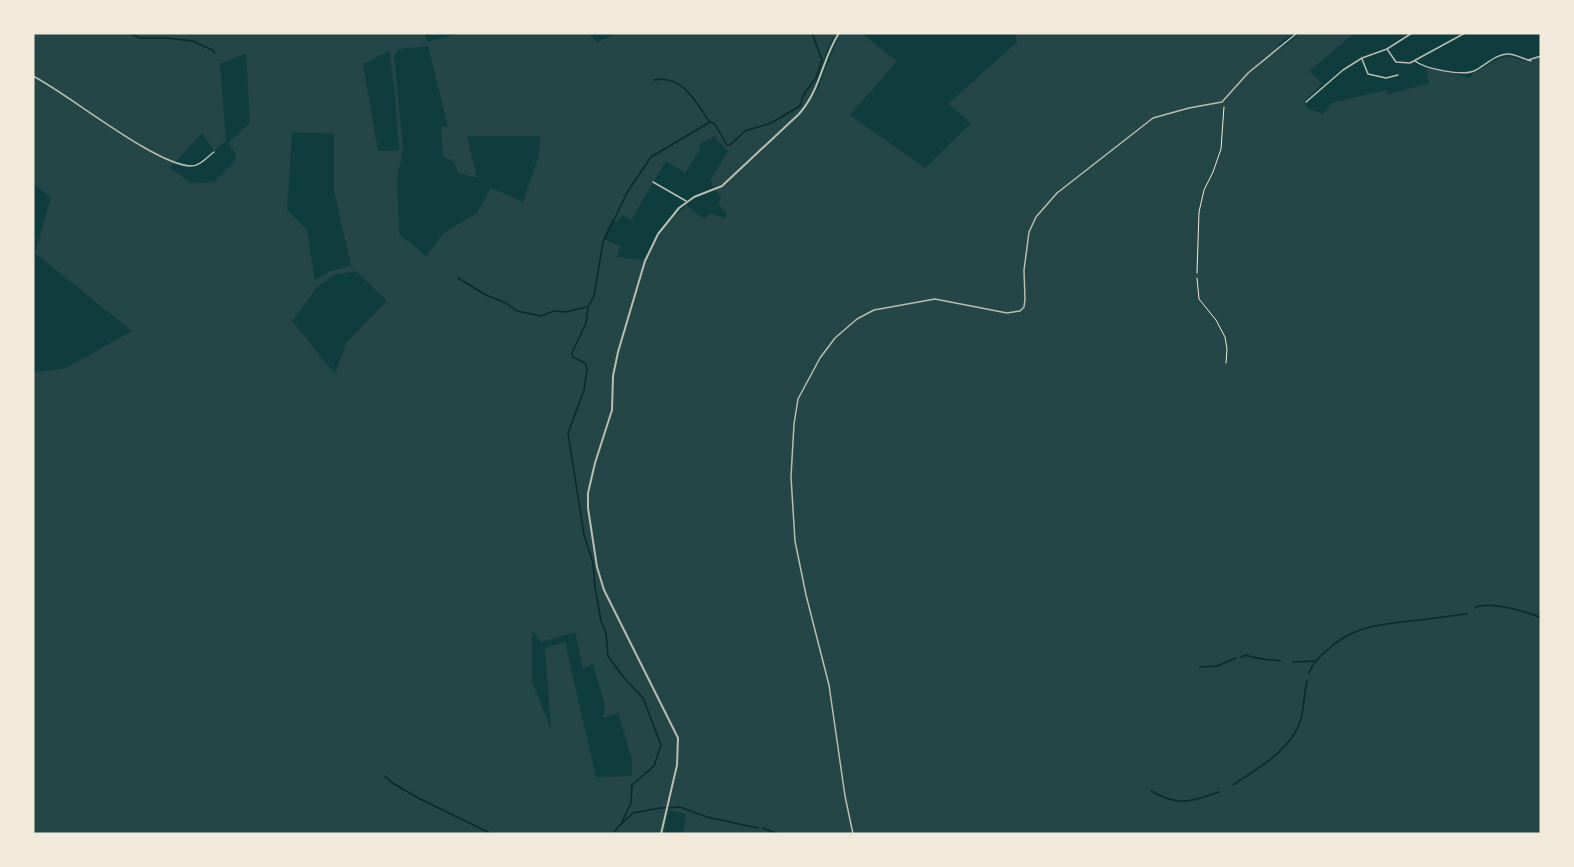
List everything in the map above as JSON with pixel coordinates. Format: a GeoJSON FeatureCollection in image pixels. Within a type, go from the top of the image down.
{"type":"FeatureCollection","features":[{"type":"Feature","properties":{"kind":"street"},"geometry":{"type":"LineString","coordinates":[[661,834],[678,754],[678,738],[602,586],[591,528],[588,497],[595,464],[612,410],[616,358],[641,271],[658,234],[686,202],[721,188],[802,110],[819,83],[832,43],[839,33]]}},
{"type":"Feature","properties":{"kind":"street"},"geometry":{"type":"LineString","coordinates":[[853,834],[844,796],[829,685],[801,573],[793,524],[791,485],[794,424],[797,403],[806,381],[835,338],[857,319],[877,309],[935,299],[996,311],[1013,313],[1020,311],[1024,307],[1026,298],[1024,270],[1029,232],[1036,217],[1057,193],[1153,118],[1223,101],[1248,73],[1297,33]]}},
{"type":"Feature","properties":{"kind":"street"},"geometry":{"type":"LineString","coordinates":[[1306,102],[1343,70],[1362,58],[1387,49],[1412,33]]}},
{"type":"Feature","properties":{"kind":"street"},"geometry":{"type":"LineString","coordinates":[[1387,49],[1390,57],[1396,62],[1406,64],[1465,33]]}},
{"type":"Feature","properties":{"kind":"street"},"geometry":{"type":"LineString","coordinates":[[1415,61],[1421,65],[1463,73],[1473,72],[1504,54],[1511,54],[1529,61],[1541,56]]}},
{"type":"Feature","properties":{"kind":"street"},"geometry":{"type":"LineString","coordinates":[[1362,58],[1368,74],[1386,78],[1398,75]]}},
{"type":"Feature","properties":{"kind":"street"},"geometry":{"type":"LineString","coordinates":[[33,76],[140,145],[165,158],[192,166],[199,164],[214,152]]}},
{"type":"Feature","properties":{"kind":"street"},"geometry":{"type":"LineString","coordinates":[[653,182],[686,202]]}},
{"type":"Feature","properties":{"kind":"path"},"geometry":{"type":"LineString","coordinates":[[1197,273],[1199,212],[1204,190],[1221,149],[1223,101]]}},
{"type":"Feature","properties":{"kind":"path"},"geometry":{"type":"LineString","coordinates":[[1197,278],[1199,299],[1225,337],[1226,363]]}},
{"type":"Feature","properties":{"kind":"shaded area"},"geometry":{"type":"Polygon","coordinates":[[[33,33],[425,33],[427,42],[461,33],[589,33],[597,43],[617,33],[836,33],[800,114],[818,89],[839,36],[842,33],[861,33],[897,61],[850,115],[925,168],[971,123],[948,104],[1017,42],[1015,33],[1293,33],[1277,45],[1281,49],[1301,33],[1355,33],[1309,71],[1322,83],[1304,102],[1308,109],[1323,114],[1332,103],[1386,90],[1387,95],[1429,83],[1426,69],[1436,68],[1469,78],[1473,76],[1473,73],[1500,58],[1512,58],[1532,63],[1533,59],[1541,57],[1541,834],[683,834],[686,814],[668,810],[664,834],[33,834],[33,372],[64,369],[132,331],[35,253],[51,198],[33,183],[33,33]],[[428,46],[399,49],[394,55],[403,149],[397,180],[399,234],[426,256],[444,233],[477,213],[491,188],[523,202],[539,155],[540,136],[467,136],[477,178],[458,173],[454,162],[443,156],[441,127],[448,127],[428,46]],[[389,51],[363,64],[378,151],[399,150],[389,51]],[[246,53],[220,64],[226,141],[214,151],[202,133],[170,168],[191,183],[214,182],[236,160],[235,153],[228,143],[250,123],[246,53]],[[292,132],[287,210],[307,230],[315,280],[330,271],[351,266],[334,191],[334,134],[292,132]],[[714,136],[698,145],[701,148],[685,173],[666,161],[631,220],[622,215],[617,222],[612,220],[603,239],[620,246],[617,257],[643,260],[666,226],[686,205],[704,219],[711,213],[725,219],[727,214],[718,204],[721,198],[710,181],[728,151],[714,136]],[[356,271],[334,275],[317,287],[292,321],[335,374],[346,343],[387,301],[356,271]],[[532,630],[532,681],[551,729],[545,648],[565,642],[596,777],[632,776],[632,759],[618,713],[603,718],[605,706],[593,663],[583,669],[575,632],[541,642],[532,630]]]}},
{"type":"Feature","properties":{"kind":"waterway"},"geometry":{"type":"LineString","coordinates":[[130,33],[140,38],[193,41],[215,53]]}},
{"type":"Feature","properties":{"kind":"waterway"},"geometry":{"type":"LineString","coordinates":[[612,834],[621,824],[631,803],[632,785],[654,766],[661,745],[643,698],[608,656],[606,633],[601,621],[595,587],[593,563],[584,535],[568,433],[584,390],[587,369],[585,363],[573,357],[572,353],[586,323],[588,307],[594,296],[603,242],[628,191],[651,157],[710,122],[715,124],[727,145],[730,145],[745,131],[771,123],[800,106],[804,94],[816,78],[822,60],[812,33]]}},
{"type":"Feature","properties":{"kind":"waterway"},"geometry":{"type":"LineString","coordinates":[[654,80],[664,79],[681,86],[694,99],[709,121]]}},
{"type":"Feature","properties":{"kind":"waterway"},"geometry":{"type":"LineString","coordinates":[[458,278],[517,311],[541,316],[554,311],[565,312],[587,307]]}},
{"type":"Feature","properties":{"kind":"waterway"},"geometry":{"type":"LineString","coordinates":[[1475,608],[1498,606],[1541,618]]}},
{"type":"Feature","properties":{"kind":"waterway"},"geometry":{"type":"LineString","coordinates":[[1309,673],[1316,661],[1336,643],[1366,628],[1467,614]]}},
{"type":"Feature","properties":{"kind":"waterway"},"geometry":{"type":"LineString","coordinates":[[1241,657],[1246,655],[1280,661]]}},
{"type":"Feature","properties":{"kind":"waterway"},"geometry":{"type":"LineString","coordinates":[[1200,667],[1217,666],[1236,658]]}},
{"type":"Feature","properties":{"kind":"waterway"},"geometry":{"type":"LineString","coordinates":[[1293,662],[1315,661]]}},
{"type":"Feature","properties":{"kind":"waterway"},"geometry":{"type":"LineString","coordinates":[[1233,785],[1263,765],[1290,740],[1301,719],[1307,681]]}},
{"type":"Feature","properties":{"kind":"waterway"},"geometry":{"type":"LineString","coordinates":[[385,776],[418,798],[492,834]]}},
{"type":"Feature","properties":{"kind":"waterway"},"geometry":{"type":"LineString","coordinates":[[1151,791],[1177,801],[1192,800],[1219,792]]}},
{"type":"Feature","properties":{"kind":"waterway"},"geometry":{"type":"LineString","coordinates":[[620,825],[633,813],[680,807],[707,817],[758,828]]}},
{"type":"Feature","properties":{"kind":"waterway"},"geometry":{"type":"LineString","coordinates":[[763,828],[778,834]]}}]}
